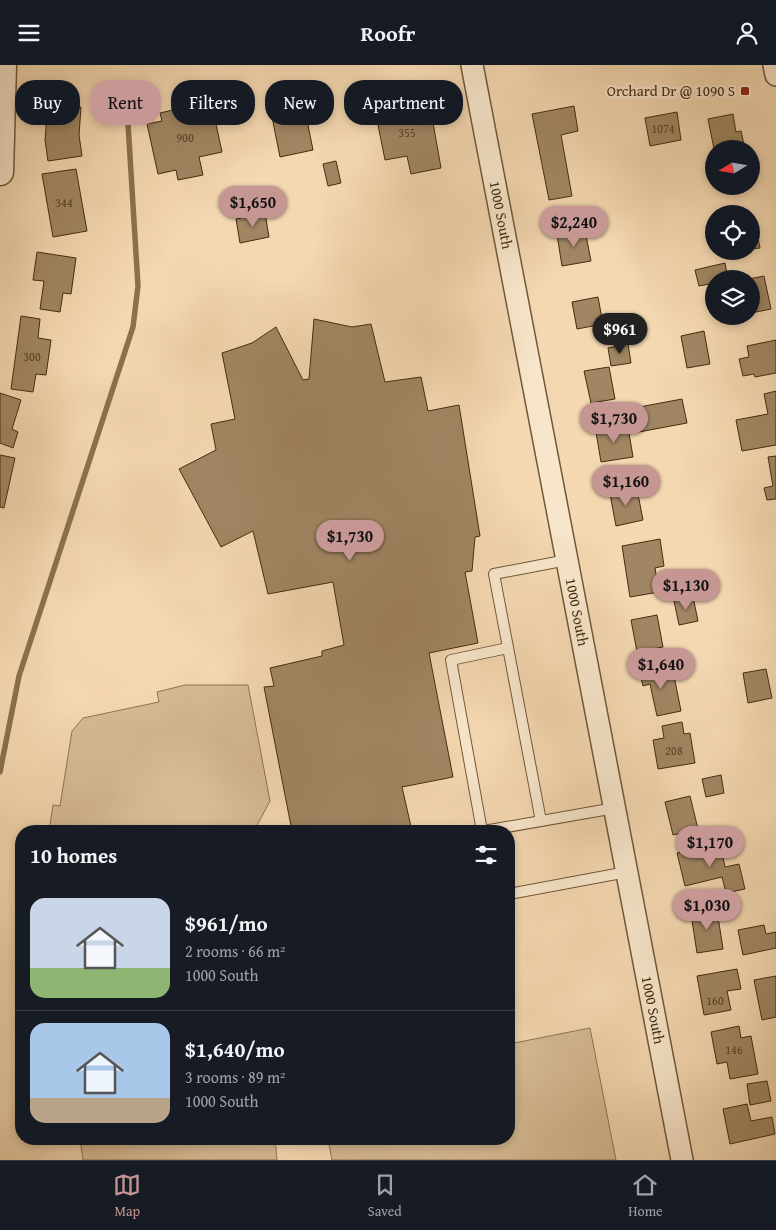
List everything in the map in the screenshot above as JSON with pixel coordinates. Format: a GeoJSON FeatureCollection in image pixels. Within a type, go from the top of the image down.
{"type":"FeatureCollection","features":[{"type":"Feature","properties":{"kind":"street"},"geometry":{"type":"LineString","coordinates":[[0,172],[3,65]]}},
{"type":"Feature","properties":{"kind":"street","name":"1000 South"},"geometry":{"type":"LineString","coordinates":[[472,65],[682,1160]]}},
{"type":"Feature","properties":{"kind":"street"},"geometry":{"type":"LineString","coordinates":[[774,65],[776,75]]}},
{"type":"Feature","properties":{"kind":"lane"},"geometry":{"type":"LineString","coordinates":[[541,821],[494,574],[567,560]]}},
{"type":"Feature","properties":{"kind":"lane"},"geometry":{"type":"LineString","coordinates":[[482,825],[451,660],[508,648]]}},
{"type":"Feature","properties":{"kind":"lane"},"geometry":{"type":"LineString","coordinates":[[515,825],[615,808]]}},
{"type":"Feature","properties":{"kind":"lane"},"geometry":{"type":"LineString","coordinates":[[515,893],[627,872]]}},
{"type":"Feature","properties":{"kind":"shaded area"},"geometry":{"type":"Polygon","coordinates":[[[185,685],[248,685],[270,801],[257,825],[50,825],[53,805],[60,806],[72,731],[83,718],[159,702],[157,692],[185,685]]]}},
{"type":"Feature","properties":{"kind":"shaded area"},"geometry":{"type":"Polygon","coordinates":[[[590,1028],[616,1160],[332,1160],[329,1145],[515,1145],[515,1043],[590,1028]]]}},
{"type":"Feature","properties":{"kind":"shaded area"},"geometry":{"type":"Polygon","coordinates":[[[81,1145],[276,1145],[277,1160],[83,1160],[81,1145]]]}},
{"type":"Feature","properties":{"kind":"building"},"geometry":{"type":"Polygon","coordinates":[[[574,106],[578,131],[561,135],[572,196],[549,200],[532,114],[574,106]]]}},
{"type":"Feature","properties":{"kind":"building"},"geometry":{"type":"Polygon","coordinates":[[[171,110],[171,125],[216,125],[222,152],[199,157],[203,175],[178,180],[176,170],[158,174],[147,125],[161,125],[161,113],[171,110]]]}},
{"type":"Feature","properties":{"kind":"building"},"geometry":{"type":"Polygon","coordinates":[[[677,112],[681,140],[650,146],[645,118],[677,112]]]}},
{"type":"Feature","properties":{"kind":"building"},"geometry":{"type":"Polygon","coordinates":[[[733,114],[736,132],[741,131],[743,140],[712,140],[708,119],[733,114]]]}},
{"type":"Feature","properties":{"kind":"building"},"geometry":{"type":"Polygon","coordinates":[[[46,125],[80,125],[82,156],[48,161],[45,140],[46,125]]]}},
{"type":"Feature","properties":{"kind":"building"},"geometry":{"type":"Polygon","coordinates":[[[274,125],[308,125],[313,150],[280,157],[274,125]]]}},
{"type":"Feature","properties":{"kind":"building"},"geometry":{"type":"Polygon","coordinates":[[[378,125],[433,125],[441,168],[411,174],[407,156],[385,160],[378,125]]]}},
{"type":"Feature","properties":{"kind":"building"},"geometry":{"type":"Polygon","coordinates":[[[336,161],[341,183],[328,186],[323,164],[336,161]]]}},
{"type":"Feature","properties":{"kind":"building"},"geometry":{"type":"Polygon","coordinates":[[[76,169],[87,231],[53,237],[42,174],[76,169]]]}},
{"type":"Feature","properties":{"kind":"building"},"geometry":{"type":"Polygon","coordinates":[[[265,213],[269,237],[240,243],[236,219],[265,213]]]}},
{"type":"Feature","properties":{"kind":"building"},"geometry":{"type":"Polygon","coordinates":[[[585,230],[591,261],[562,266],[557,235],[585,230]]]}},
{"type":"Feature","properties":{"kind":"building"},"geometry":{"type":"Polygon","coordinates":[[[37,252],[76,258],[71,294],[63,293],[60,312],[40,309],[44,281],[33,280],[37,252]]]}},
{"type":"Feature","properties":{"kind":"building"},"geometry":{"type":"Polygon","coordinates":[[[725,263],[726,270],[705,270],[705,285],[699,286],[695,270],[725,263]]]}},
{"type":"Feature","properties":{"kind":"building"},"geometry":{"type":"Polygon","coordinates":[[[764,276],[771,309],[760,311],[760,277],[764,276]]]}},
{"type":"Feature","properties":{"kind":"building"},"geometry":{"type":"Polygon","coordinates":[[[598,297],[603,324],[577,329],[572,302],[598,297]]]}},
{"type":"Feature","properties":{"kind":"building"},"geometry":{"type":"Polygon","coordinates":[[[21,316],[40,319],[38,338],[51,340],[46,375],[36,374],[33,392],[11,389],[21,316]]]}},
{"type":"Feature","properties":{"kind":"building"},"geometry":{"type":"Polygon","coordinates":[[[314,319],[352,327],[371,324],[385,382],[421,377],[428,411],[459,405],[480,536],[475,537],[472,571],[465,572],[478,643],[429,653],[453,777],[402,787],[411,825],[291,825],[264,687],[274,686],[270,668],[322,656],[322,651],[344,645],[333,582],[268,594],[253,531],[221,547],[179,469],[216,450],[211,424],[235,419],[222,353],[252,343],[276,327],[303,380],[309,379],[314,319]]]}},
{"type":"Feature","properties":{"kind":"building"},"geometry":{"type":"Polygon","coordinates":[[[704,331],[710,364],[687,368],[681,336],[704,331]]]}},
{"type":"Feature","properties":{"kind":"building"},"geometry":{"type":"Polygon","coordinates":[[[776,340],[776,373],[755,377],[754,374],[743,376],[739,359],[749,357],[747,346],[776,340]]]}},
{"type":"Feature","properties":{"kind":"building"},"geometry":{"type":"Polygon","coordinates":[[[628,344],[631,363],[611,366],[608,348],[628,344]]]}},
{"type":"Feature","properties":{"kind":"building"},"geometry":{"type":"Polygon","coordinates":[[[609,367],[615,399],[591,403],[584,371],[609,367]]]}},
{"type":"Feature","properties":{"kind":"building"},"geometry":{"type":"Polygon","coordinates":[[[776,391],[776,445],[742,451],[736,420],[768,414],[764,394],[776,391]]]}},
{"type":"Feature","properties":{"kind":"building"},"geometry":{"type":"Polygon","coordinates":[[[0,393],[21,400],[12,429],[18,432],[13,448],[0,443],[0,393]]]}},
{"type":"Feature","properties":{"kind":"building"},"geometry":{"type":"Polygon","coordinates":[[[682,399],[687,423],[639,432],[634,408],[682,399]]]}},
{"type":"Feature","properties":{"kind":"building"},"geometry":{"type":"Polygon","coordinates":[[[628,427],[633,457],[601,462],[596,432],[628,427]]]}},
{"type":"Feature","properties":{"kind":"building"},"geometry":{"type":"Polygon","coordinates":[[[0,455],[15,458],[4,508],[0,507],[0,455]]]}},
{"type":"Feature","properties":{"kind":"building"},"geometry":{"type":"Polygon","coordinates":[[[776,456],[776,499],[767,500],[764,488],[773,486],[768,457],[776,456]]]}},
{"type":"Feature","properties":{"kind":"building"},"geometry":{"type":"Polygon","coordinates":[[[637,489],[643,520],[616,526],[610,494],[637,489]]]}},
{"type":"Feature","properties":{"kind":"building"},"geometry":{"type":"Polygon","coordinates":[[[660,539],[664,566],[655,568],[659,592],[630,597],[622,546],[660,539]]]}},
{"type":"Feature","properties":{"kind":"building"},"geometry":{"type":"Polygon","coordinates":[[[693,597],[698,621],[679,625],[674,601],[693,597]]]}},
{"type":"Feature","properties":{"kind":"building"},"geometry":{"type":"Polygon","coordinates":[[[657,615],[663,647],[637,652],[631,620],[657,615]]]}},
{"type":"Feature","properties":{"kind":"building"},"geometry":{"type":"Polygon","coordinates":[[[662,664],[665,678],[674,676],[681,711],[657,716],[650,684],[643,686],[639,669],[662,664]]]}},
{"type":"Feature","properties":{"kind":"building"},"geometry":{"type":"Polygon","coordinates":[[[766,669],[772,698],[748,703],[743,673],[766,669]]]}},
{"type":"Feature","properties":{"kind":"building"},"geometry":{"type":"Polygon","coordinates":[[[682,722],[684,734],[690,733],[695,763],[658,769],[653,740],[664,738],[662,726],[682,722]]]}},
{"type":"Feature","properties":{"kind":"building"},"geometry":{"type":"Polygon","coordinates":[[[721,775],[724,793],[706,797],[702,779],[721,775]]]}},
{"type":"Feature","properties":{"kind":"building"},"geometry":{"type":"Polygon","coordinates":[[[690,796],[698,829],[673,835],[665,802],[690,796]]]}},
{"type":"Feature","properties":{"kind":"building"},"geometry":{"type":"Polygon","coordinates":[[[720,843],[725,867],[739,864],[745,889],[726,893],[722,877],[685,886],[677,853],[720,843]]]}},
{"type":"Feature","properties":{"kind":"building"},"geometry":{"type":"Polygon","coordinates":[[[717,910],[723,949],[697,953],[691,914],[717,910]]]}},
{"type":"Feature","properties":{"kind":"building"},"geometry":{"type":"Polygon","coordinates":[[[764,925],[766,934],[776,932],[776,948],[743,955],[738,930],[764,925]]]}},
{"type":"Feature","properties":{"kind":"building"},"geometry":{"type":"Polygon","coordinates":[[[737,969],[741,989],[727,991],[731,1010],[704,1015],[697,976],[737,969]]]}},
{"type":"Feature","properties":{"kind":"building"},"geometry":{"type":"Polygon","coordinates":[[[776,976],[776,1017],[762,1020],[754,980],[776,976]]]}},
{"type":"Feature","properties":{"kind":"building"},"geometry":{"type":"Polygon","coordinates":[[[739,1026],[741,1038],[751,1036],[758,1074],[730,1079],[727,1062],[717,1064],[711,1032],[739,1026]]]}},
{"type":"Feature","properties":{"kind":"building"},"geometry":{"type":"Polygon","coordinates":[[[767,1081],[771,1101],[750,1105],[747,1084],[767,1081]]]}},
{"type":"Feature","properties":{"kind":"building"},"geometry":{"type":"Polygon","coordinates":[[[747,1104],[751,1121],[772,1117],[775,1134],[730,1144],[723,1109],[747,1104]]]}},
{"type":"Feature","properties":{"kind":"waterway"},"geometry":{"type":"LineString","coordinates":[[0,772],[19,676],[133,327],[138,286],[128,125]]}},
{"type":"Feature","properties":{"kind":"place","name":"Orchard Dr @ 1090 S"},"geometry":{"type":"Point","coordinates":[745,91]}}]}
